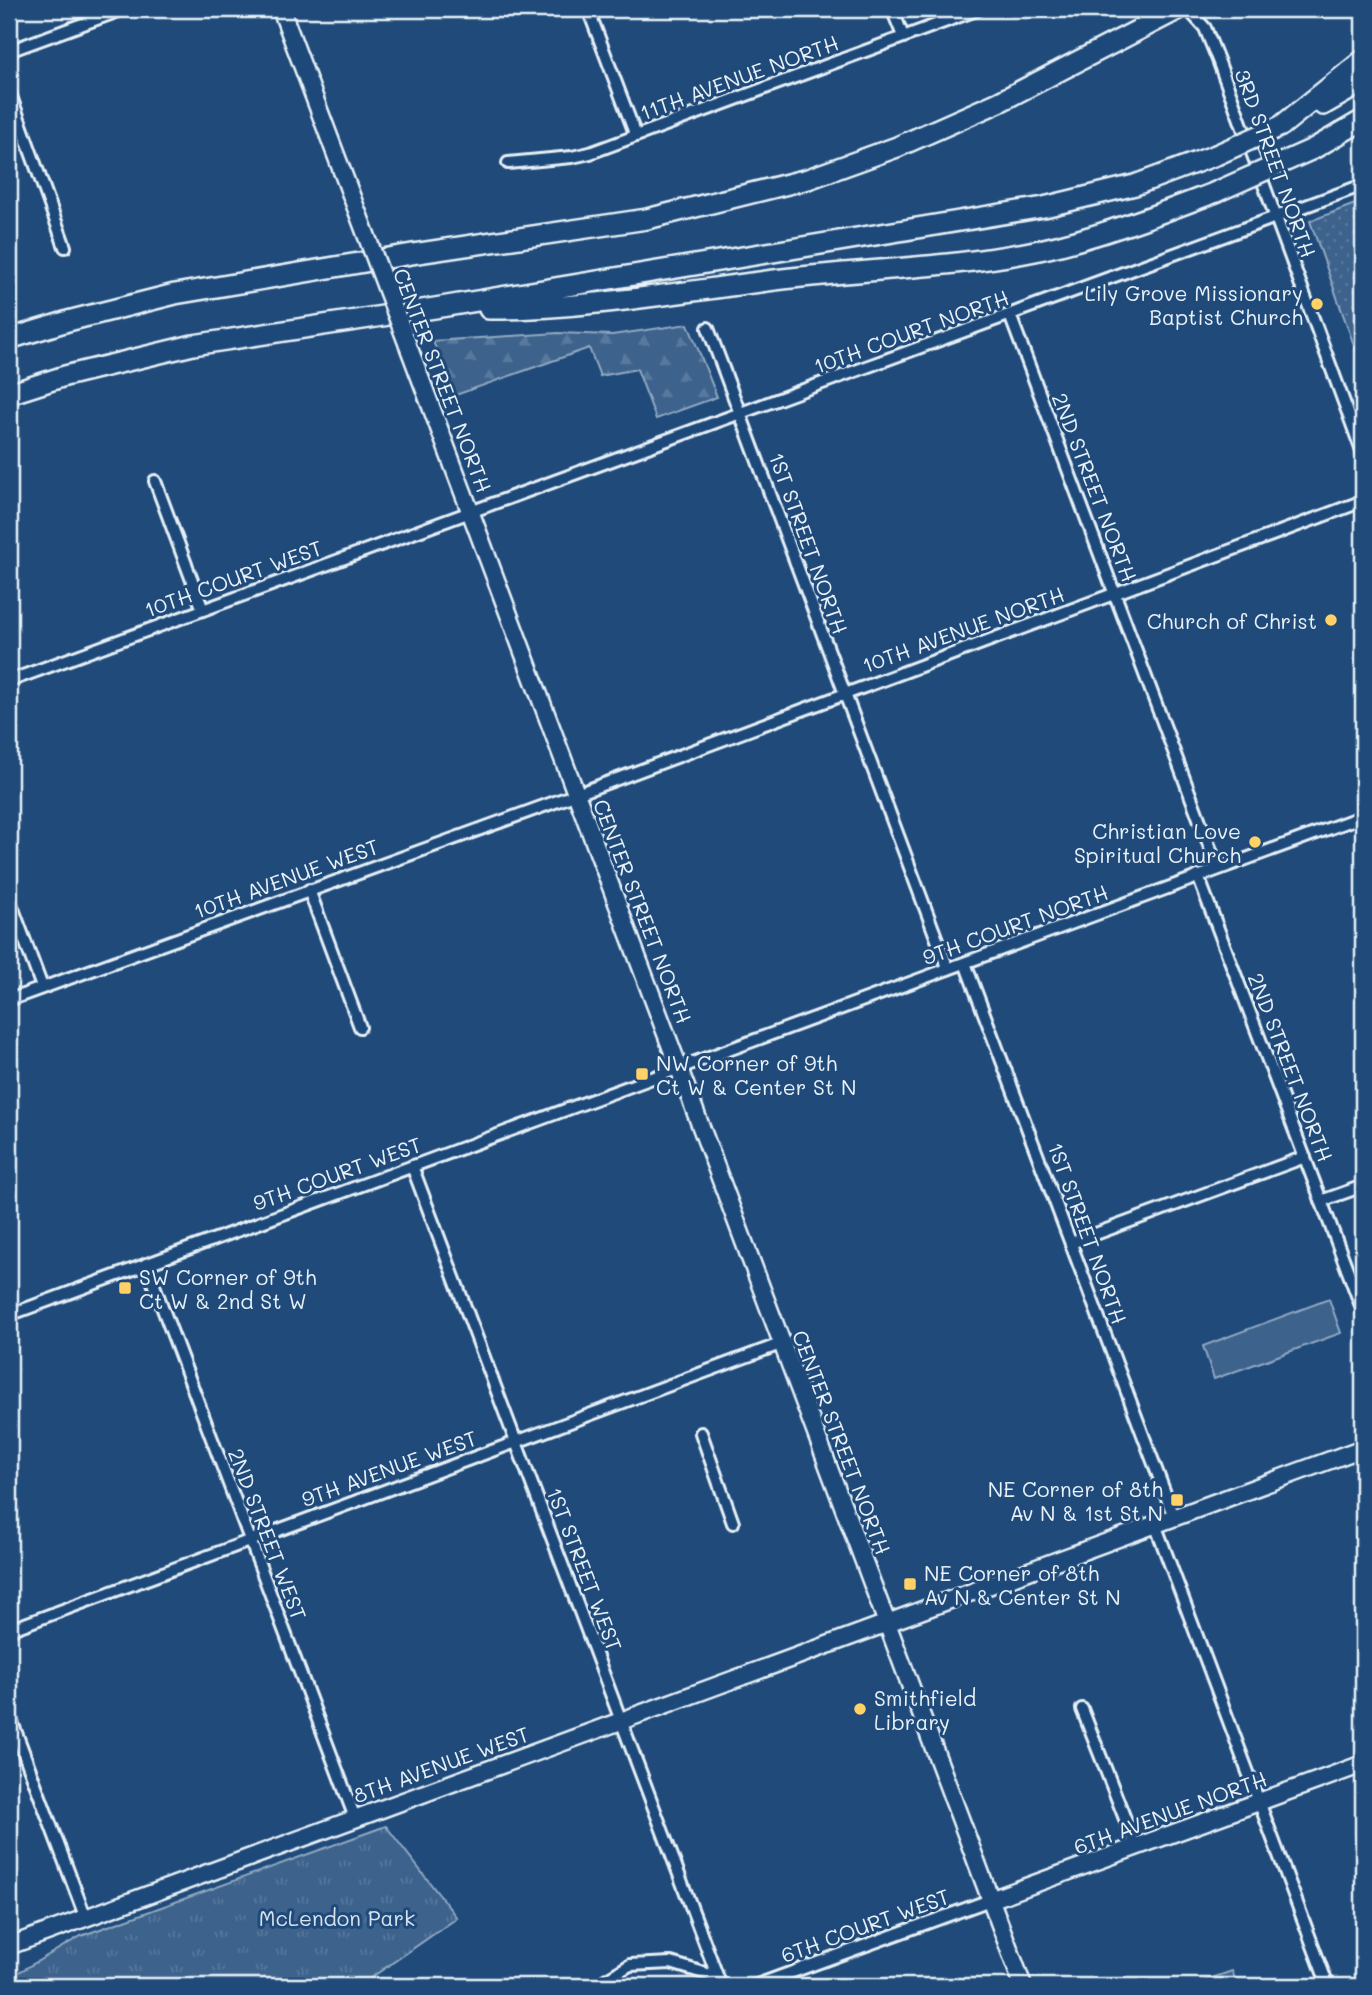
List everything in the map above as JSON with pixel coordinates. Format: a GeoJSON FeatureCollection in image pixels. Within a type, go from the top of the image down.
{"type":"FeatureCollection","features":[{"type":"Feature","properties":{"kind":"highway"},"geometry":{"type":"LineString","coordinates":[[9,339],[175,294],[412,254],[646,219],[808,179],[898,147],[999,102],[1179,9]]}},
{"type":"Feature","properties":{"kind":"highway"},"geometry":{"type":"LineString","coordinates":[[1281,126],[1363,60]]}},
{"type":"Feature","properties":{"kind":"highway"},"geometry":{"type":"LineString","coordinates":[[9,394],[65,376],[193,345],[435,308],[1044,207],[1135,185],[1216,155],[1281,126],[1363,82]]}},
{"type":"Feature","properties":{"kind":"highway"},"geometry":{"type":"LineString","coordinates":[[435,308],[512,309],[587,305],[771,280],[950,265],[1037,251],[1150,218],[1216,192],[1313,149],[1363,120]]}},
{"type":"Feature","properties":{"kind":"street"},"geometry":{"type":"LineString","coordinates":[[9,51],[124,9]]}},
{"type":"Feature","properties":{"kind":"street","name":"CENTER STREET NORTH"},"geometry":{"type":"LineString","coordinates":[[281,9],[1023,1986]]}},
{"type":"Feature","properties":{"kind":"street"},"geometry":{"type":"LineString","coordinates":[[589,9],[636,136]]}},
{"type":"Feature","properties":{"kind":"street"},"geometry":{"type":"LineString","coordinates":[[892,9],[903,36]]}},
{"type":"Feature","properties":{"kind":"street","name":"11TH AVENUE NORTH"},"geometry":{"type":"LineString","coordinates":[[508,163],[572,158],[590,153],[979,9]]}},
{"type":"Feature","properties":{"kind":"street","name":"3RD STREET NORTH"},"geometry":{"type":"LineString","coordinates":[[1188,9],[1205,29],[1363,454]]}},
{"type":"Feature","properties":{"kind":"street"},"geometry":{"type":"LineString","coordinates":[[9,91],[65,247]]}},
{"type":"Feature","properties":{"kind":"street","name":"10TH COURT NORTH"},"geometry":{"type":"LineString","coordinates":[[471,512],[1363,184]]}},
{"type":"Feature","properties":{"kind":"street","name":"2ND STREET NORTH"},"geometry":{"type":"LineString","coordinates":[[1010,315],[1218,869]]}},
{"type":"Feature","properties":{"kind":"street","name":"1ST STREET NORTH"},"geometry":{"type":"LineString","coordinates":[[708,328],[948,969]]}},
{"type":"Feature","properties":{"kind":"street"},"geometry":{"type":"LineString","coordinates":[[155,481],[203,610]]}},
{"type":"Feature","properties":{"kind":"street","name":"10TH AVENUE NORTH"},"geometry":{"type":"LineString","coordinates":[[577,794],[1363,501]]}},
{"type":"Feature","properties":{"kind":"street","name":"10TH COURT WEST"},"geometry":{"type":"LineString","coordinates":[[9,681],[471,512]]}},
{"type":"Feature","properties":{"kind":"street","name":"10TH AVENUE WEST"},"geometry":{"type":"LineString","coordinates":[[9,1000],[577,794]]}},
{"type":"Feature","properties":{"kind":"street","name":"9TH COURT NORTH"},"geometry":{"type":"LineString","coordinates":[[679,1068],[1363,816]]}},
{"type":"Feature","properties":{"kind":"street","name":"2ND STREET NORTH"},"geometry":{"type":"LineString","coordinates":[[1198,876],[1363,1311]]}},
{"type":"Feature","properties":{"kind":"street"},"geometry":{"type":"LineString","coordinates":[[309,890],[360,1027]]}},
{"type":"Feature","properties":{"kind":"street"},"geometry":{"type":"LineString","coordinates":[[9,898],[43,987]]}},
{"type":"Feature","properties":{"kind":"street","name":"1ST STREET NORTH"},"geometry":{"type":"LineString","coordinates":[[965,963],[1174,1517]]}},
{"type":"Feature","properties":{"kind":"street","name":"9TH COURT WEST"},"geometry":{"type":"LineString","coordinates":[[9,1315],[679,1068]]}},
{"type":"Feature","properties":{"kind":"street"},"geometry":{"type":"LineString","coordinates":[[1071,1242],[1304,1157]]}},
{"type":"Feature","properties":{"kind":"street","name":"1ST STREET WEST"},"geometry":{"type":"LineString","coordinates":[[412,1166],[719,1981]]}},
{"type":"Feature","properties":{"kind":"street"},"geometry":{"type":"LineString","coordinates":[[1321,1201],[1363,1186]]}},
{"type":"Feature","properties":{"kind":"street","name":"2ND STREET WEST"},"geometry":{"type":"LineString","coordinates":[[146,1264],[355,1818]]}},
{"type":"Feature","properties":{"kind":"street","name":"9TH AVENUE WEST"},"geometry":{"type":"LineString","coordinates":[[9,1630],[783,1343]]}},
{"type":"Feature","properties":{"kind":"street"},"geometry":{"type":"LineString","coordinates":[[701,1433],[733,1522]]}},
{"type":"Feature","properties":{"kind":"street","name":"8TH AVENUE WEST"},"geometry":{"type":"LineString","coordinates":[[9,1946],[1363,1448]]}},
{"type":"Feature","properties":{"kind":"street"},"geometry":{"type":"LineString","coordinates":[[1156,1524],[1328,1986]]}},
{"type":"Feature","properties":{"kind":"street"},"geometry":{"type":"LineString","coordinates":[[1082,1709],[1136,1847]]}},
{"type":"Feature","properties":{"kind":"street"},"geometry":{"type":"LineString","coordinates":[[9,1714],[85,1916]]}},
{"type":"Feature","properties":{"kind":"street","name":"6TH AVENUE NORTH"},"geometry":{"type":"LineString","coordinates":[[990,1900],[1363,1764]]}},
{"type":"Feature","properties":{"kind":"street","name":"6TH COURT WEST"},"geometry":{"type":"LineString","coordinates":[[754,1986],[990,1900]]}},
{"type":"Feature","properties":{"kind":"street"},"geometry":{"type":"LineString","coordinates":[[595,1986],[630,1965],[671,1963],[719,1981]]}},
{"type":"Feature","properties":{"kind":"green space"},"geometry":{"type":"Polygon","coordinates":[[[1363,201],[1363,364],[1361,365],[1310,221],[1363,201]]]}},
{"type":"Feature","properties":{"kind":"green space"},"geometry":{"type":"Polygon","coordinates":[[[688,324],[717,397],[656,419],[637,369],[600,376],[589,348],[453,396],[433,341],[558,333],[612,335],[688,324]]]}},
{"type":"Feature","properties":{"kind":"green space"},"geometry":{"type":"Polygon","coordinates":[[[1329,1299],[1341,1333],[1214,1379],[1203,1346],[1329,1299]]]}},
{"type":"Feature","properties":{"kind":"green space","name":"McLendon Park"},"geometry":{"type":"Polygon","coordinates":[[[386,1826],[457,1918],[359,1986],[9,1986],[9,1978],[81,1936],[386,1826]]]}},
{"type":"Feature","properties":{"kind":"green space"},"geometry":{"type":"Polygon","coordinates":[[[1232,1971],[1238,1986],[1189,1986],[1232,1971]]]}},
{"type":"Feature","properties":{"kind":"place","name":"Lily Grove Missionary Baptist Church"},"geometry":{"type":"Point","coordinates":[1317,304]}},
{"type":"Feature","properties":{"kind":"place","name":"Church of Christ"},"geometry":{"type":"Point","coordinates":[1331,620]}},
{"type":"Feature","properties":{"kind":"place","name":"Christian Love Spiritual Church"},"geometry":{"type":"Point","coordinates":[1255,842]}},
{"type":"Feature","properties":{"kind":"place","name":"NW Corner of 9th Ct W & Center St N"},"geometry":{"type":"Point","coordinates":[642,1074]}},
{"type":"Feature","properties":{"kind":"place","name":"SW Corner of 9th Ct W & 2nd St W"},"geometry":{"type":"Point","coordinates":[125,1288]}},
{"type":"Feature","properties":{"kind":"place","name":"NE Corner of 8th Av N & 1st St N"},"geometry":{"type":"Point","coordinates":[1177,1500]}},
{"type":"Feature","properties":{"kind":"place","name":"NE Corner of 8th Av N & Center St N"},"geometry":{"type":"Point","coordinates":[910,1584]}},
{"type":"Feature","properties":{"kind":"place","name":"Smithfield Library"},"geometry":{"type":"Point","coordinates":[860,1709]}}]}
